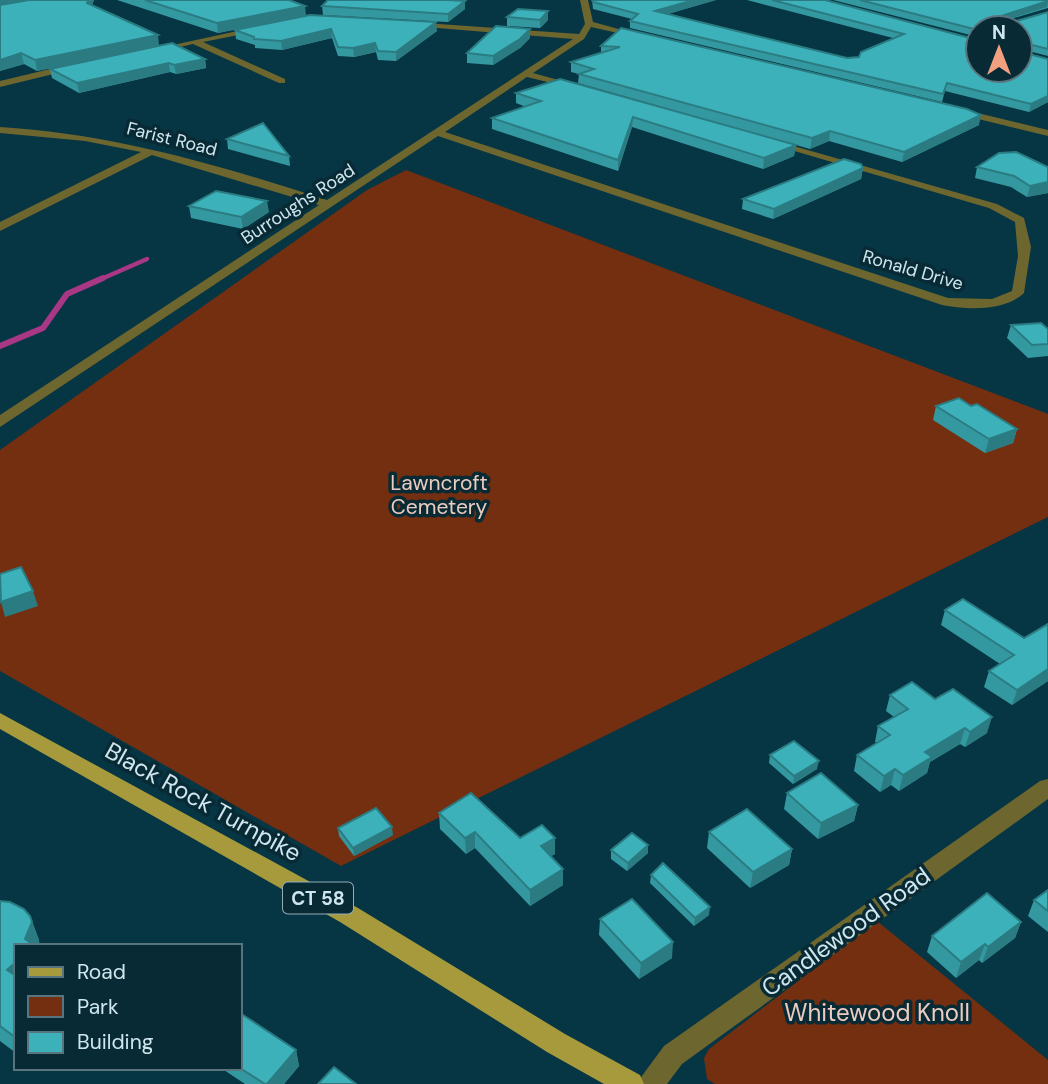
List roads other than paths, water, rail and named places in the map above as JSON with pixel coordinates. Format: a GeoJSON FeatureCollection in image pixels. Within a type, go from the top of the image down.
{"type":"FeatureCollection","features":[{"type":"Feature","properties":{"kind":"main road","name":"Black Rock Turnpike"},"geometry":{"type":"LineString","coordinates":[[0,720],[349,915],[556,1043],[630,1084]]}},
{"type":"Feature","properties":{"kind":"street"},"geometry":{"type":"LineString","coordinates":[[584,0],[589,24],[656,40]]}},
{"type":"Feature","properties":{"kind":"street"},"geometry":{"type":"LineString","coordinates":[[403,23],[581,37]]}},
{"type":"Feature","properties":{"kind":"street","name":"Burroughs Road"},"geometry":{"type":"LineString","coordinates":[[0,422],[527,74],[581,37],[589,24]]}},
{"type":"Feature","properties":{"kind":"street"},"geometry":{"type":"LineString","coordinates":[[144,52],[272,25]]}},
{"type":"Feature","properties":{"kind":"street"},"geometry":{"type":"LineString","coordinates":[[195,42],[282,81]]}},
{"type":"Feature","properties":{"kind":"street"},"geometry":{"type":"LineString","coordinates":[[0,84],[80,65]]}},
{"type":"Feature","properties":{"kind":"street"},"geometry":{"type":"LineString","coordinates":[[527,74],[594,93]]}},
{"type":"Feature","properties":{"kind":"street"},"geometry":{"type":"LineString","coordinates":[[940,107],[1048,132]]}},
{"type":"Feature","properties":{"kind":"street","name":"Farist Road"},"geometry":{"type":"LineString","coordinates":[[0,130],[103,140],[152,151],[237,174],[330,205]]}},
{"type":"Feature","properties":{"kind":"street","name":"Ronald Drive"},"geometry":{"type":"LineString","coordinates":[[439,133],[947,302],[987,305],[1006,300],[1018,293],[1026,234],[1020,220],[993,206],[754,138]]}},
{"type":"Feature","properties":{"kind":"street"},"geometry":{"type":"LineString","coordinates":[[0,227],[152,151]]}},
{"type":"Feature","properties":{"kind":"street","name":"Candlewood Road"},"geometry":{"type":"LineString","coordinates":[[650,1084],[673,1055],[1048,787]]}},
{"type":"Feature","properties":{"kind":"waterway"},"geometry":{"type":"LineString","coordinates":[[99,280],[147,259]]}},
{"type":"Feature","properties":{"kind":"waterway"},"geometry":{"type":"LineString","coordinates":[[0,346],[43,328],[67,294],[103,278]]}},
{"type":"Feature","properties":{"kind":"park label","name":"Lawncroft Cemetery"},"geometry":{"type":"Point","coordinates":[439,495]}},
{"type":"Feature","properties":{"kind":"park label","name":"Whitewood Knoll"},"geometry":{"type":"Point","coordinates":[877,1013]}}]}
